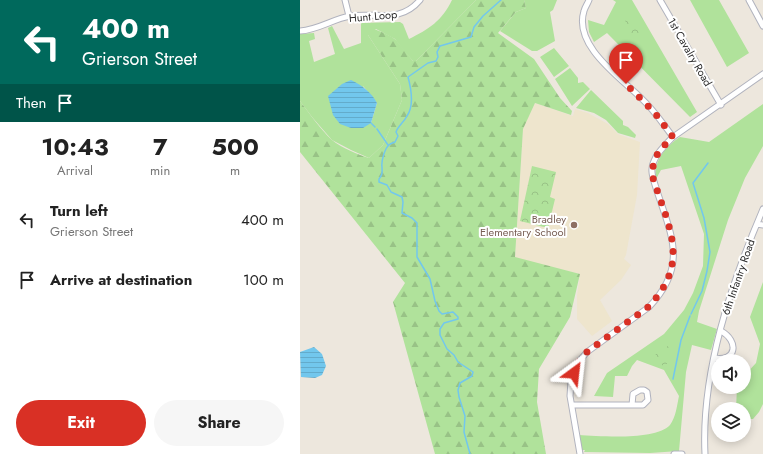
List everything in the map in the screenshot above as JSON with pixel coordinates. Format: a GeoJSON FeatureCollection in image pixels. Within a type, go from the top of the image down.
{"type":"FeatureCollection","features":[{"type":"Feature","properties":{"kind":"street"},"geometry":{"type":"LineString","coordinates":[[345,0],[349,16]]}},
{"type":"Feature","properties":{"kind":"street","name":"Hunt Loop"},"geometry":{"type":"LineString","coordinates":[[300,31],[308,30],[349,16],[395,15],[411,8],[420,0]]}},
{"type":"Feature","properties":{"kind":"street"},"geometry":{"type":"LineString","coordinates":[[590,0],[584,11],[582,23],[588,44],[600,60],[650,108],[673,137]]}},
{"type":"Feature","properties":{"kind":"street","name":"1st Cavalry Road"},"geometry":{"type":"LineString","coordinates":[[660,0],[721,105]]}},
{"type":"Feature","properties":{"kind":"street"},"geometry":{"type":"LineString","coordinates":[[749,0],[763,26]]}},
{"type":"Feature","properties":{"kind":"street"},"geometry":{"type":"LineString","coordinates":[[580,454],[570,396],[571,380],[576,365],[587,352],[648,307],[657,298],[668,279],[673,263],[674,246],[653,178],[653,161],[661,148],[673,137],[721,105],[763,74]]}},
{"type":"Feature","properties":{"kind":"street","name":"6th Infantry Road"},"geometry":{"type":"LineString","coordinates":[[715,354],[738,273],[763,209]]}},
{"type":"Feature","properties":{"kind":"street"},"geometry":{"type":"LineString","coordinates":[[757,224],[763,225]]}},
{"type":"Feature","properties":{"kind":"street"},"geometry":{"type":"LineString","coordinates":[[721,331],[731,338],[734,349],[731,354]]}},
{"type":"Feature","properties":{"kind":"street","name":"6th Infantry Road"},"geometry":{"type":"LineString","coordinates":[[705,454],[707,397],[711,375]]}},
{"type":"Feature","properties":{"kind":"street"},"geometry":{"type":"LineString","coordinates":[[572,405],[632,405]]}},
{"type":"Feature","properties":{"kind":"street"},"geometry":{"type":"LineString","coordinates":[[674,454],[682,454]]}},
{"type":"Feature","properties":{"kind":"shaded area","name":"Bradley Elementary School"},"geometry":{"type":"Polygon","coordinates":[[[535,103],[573,116],[575,109],[588,113],[608,124],[618,134],[640,142],[637,195],[624,259],[631,265],[621,280],[600,300],[612,321],[592,336],[577,319],[577,296],[580,274],[515,258],[523,128],[535,103]]]}},
{"type":"Feature","properties":{"kind":"green space"},"geometry":{"type":"Polygon","coordinates":[[[452,0],[476,0],[416,61],[413,61],[395,39],[376,29],[368,35],[400,84],[402,100],[383,145],[369,158],[332,140],[300,101],[300,34],[314,33],[315,39],[309,41],[314,62],[335,54],[328,28],[332,26],[344,49],[361,43],[361,23],[400,22],[403,24],[409,39],[423,32],[434,24],[444,14],[452,0]],[[363,86],[371,123],[377,103],[363,86]]]}},
{"type":"Feature","properties":{"kind":"green space"},"geometry":{"type":"Polygon","coordinates":[[[476,0],[524,0],[526,8],[516,12],[498,33],[534,59],[560,98],[572,111],[571,115],[535,103],[523,129],[515,257],[580,274],[570,317],[539,369],[537,402],[546,454],[435,454],[393,302],[405,283],[300,152],[300,101],[332,140],[340,146],[369,158],[383,145],[402,100],[400,84],[368,35],[367,31],[370,28],[380,31],[396,40],[413,61],[416,61],[476,0]]]}},
{"type":"Feature","properties":{"kind":"green space"},"geometry":{"type":"Polygon","coordinates":[[[524,0],[557,0],[553,10],[550,12],[555,41],[537,51],[532,51],[500,31],[516,12],[526,8],[524,0]]]}},
{"type":"Feature","properties":{"kind":"green space"},"geometry":{"type":"Polygon","coordinates":[[[613,0],[632,0],[697,112],[690,117],[607,33],[594,42],[589,32],[588,20],[604,25],[616,2],[613,0]]]}},
{"type":"Feature","properties":{"kind":"green space"},"geometry":{"type":"Polygon","coordinates":[[[690,0],[719,0],[749,53],[727,67],[690,0]]]}},
{"type":"Feature","properties":{"kind":"green space"},"geometry":{"type":"Polygon","coordinates":[[[638,17],[643,34],[630,37],[625,20],[638,17]]]}},
{"type":"Feature","properties":{"kind":"green space"},"geometry":{"type":"Polygon","coordinates":[[[554,48],[569,66],[554,77],[540,57],[554,48]]]}},
{"type":"Feature","properties":{"kind":"green space"},"geometry":{"type":"Polygon","coordinates":[[[570,68],[578,78],[578,83],[583,82],[590,89],[572,106],[555,79],[570,68]]]}},
{"type":"Feature","properties":{"kind":"green space"},"geometry":{"type":"Polygon","coordinates":[[[591,90],[623,121],[623,125],[628,127],[636,135],[635,138],[618,133],[606,120],[594,113],[576,108],[591,90]]]}},
{"type":"Feature","properties":{"kind":"green space"},"geometry":{"type":"Polygon","coordinates":[[[763,104],[763,146],[745,178],[728,220],[699,311],[697,322],[717,329],[711,350],[692,345],[686,372],[679,451],[650,453],[584,452],[585,450],[582,450],[579,435],[627,436],[652,433],[663,430],[670,425],[676,411],[679,396],[664,370],[637,360],[627,376],[615,376],[613,397],[594,396],[607,373],[664,334],[684,310],[693,293],[703,266],[704,234],[681,166],[661,170],[656,179],[659,160],[665,149],[680,137],[709,142],[763,104]]]}},
{"type":"Feature","properties":{"kind":"green space"},"geometry":{"type":"Polygon","coordinates":[[[532,166],[556,172],[550,197],[555,199],[548,228],[520,221],[532,166]]]}},
{"type":"Feature","properties":{"kind":"green space"},"geometry":{"type":"Polygon","coordinates":[[[763,282],[763,404],[753,419],[751,419],[751,402],[736,402],[737,394],[751,394],[751,368],[756,363],[760,344],[750,317],[763,282]]]}},
{"type":"Feature","properties":{"kind":"green space"},"geometry":{"type":"Polygon","coordinates":[[[667,346],[669,347],[669,358],[666,366],[657,364],[653,361],[655,355],[667,346]]]}},
{"type":"Feature","properties":{"kind":"water"},"geometry":{"type":"Polygon","coordinates":[[[351,80],[366,90],[377,103],[371,123],[363,128],[351,128],[340,124],[333,115],[328,96],[342,84],[351,80]]]}},
{"type":"Feature","properties":{"kind":"water"},"geometry":{"type":"Polygon","coordinates":[[[314,347],[322,354],[326,366],[322,375],[315,378],[301,377],[300,352],[314,347]]]}},
{"type":"Feature","properties":{"kind":"waterway"},"geometry":{"type":"LineString","coordinates":[[470,454],[464,432],[465,416],[458,390],[460,383],[472,376],[473,372],[458,362],[454,355],[447,349],[440,335],[440,329],[444,323],[458,319],[458,317],[453,312],[442,314],[439,311],[430,279],[417,257],[417,223],[412,218],[402,213],[402,197],[391,192],[387,185],[379,182],[379,179],[382,173],[382,161],[385,152],[389,145],[395,142],[398,136],[396,132],[406,118],[411,107],[411,92],[408,77],[428,63],[436,61],[438,57],[437,52],[440,46],[471,37],[474,27],[483,16],[501,0]]}},
{"type":"Feature","properties":{"kind":"waterway"},"geometry":{"type":"LineString","coordinates":[[371,123],[375,127]]}},
{"type":"Feature","properties":{"kind":"waterway"},"geometry":{"type":"LineString","coordinates":[[377,129],[388,145]]}},
{"type":"Feature","properties":{"kind":"waterway"},"geometry":{"type":"LineString","coordinates":[[691,314],[702,291],[710,252],[704,218],[693,183],[708,163]]}},
{"type":"Feature","properties":{"kind":"waterway"},"geometry":{"type":"LineString","coordinates":[[673,379],[681,340],[690,316]]}},
{"type":"Feature","properties":{"kind":"place","name":"Bradley Elementary School"},"geometry":{"type":"Point","coordinates":[574,225]}},
{"type":"Feature","properties":{"kind":"route"},"geometry":{"type":"LineString","coordinates":[[574,373],[576,365],[587,352],[648,307],[657,298],[672,269],[674,246],[653,178],[652,170],[653,161],[661,148],[673,137],[643,99],[626,84]]}}]}
